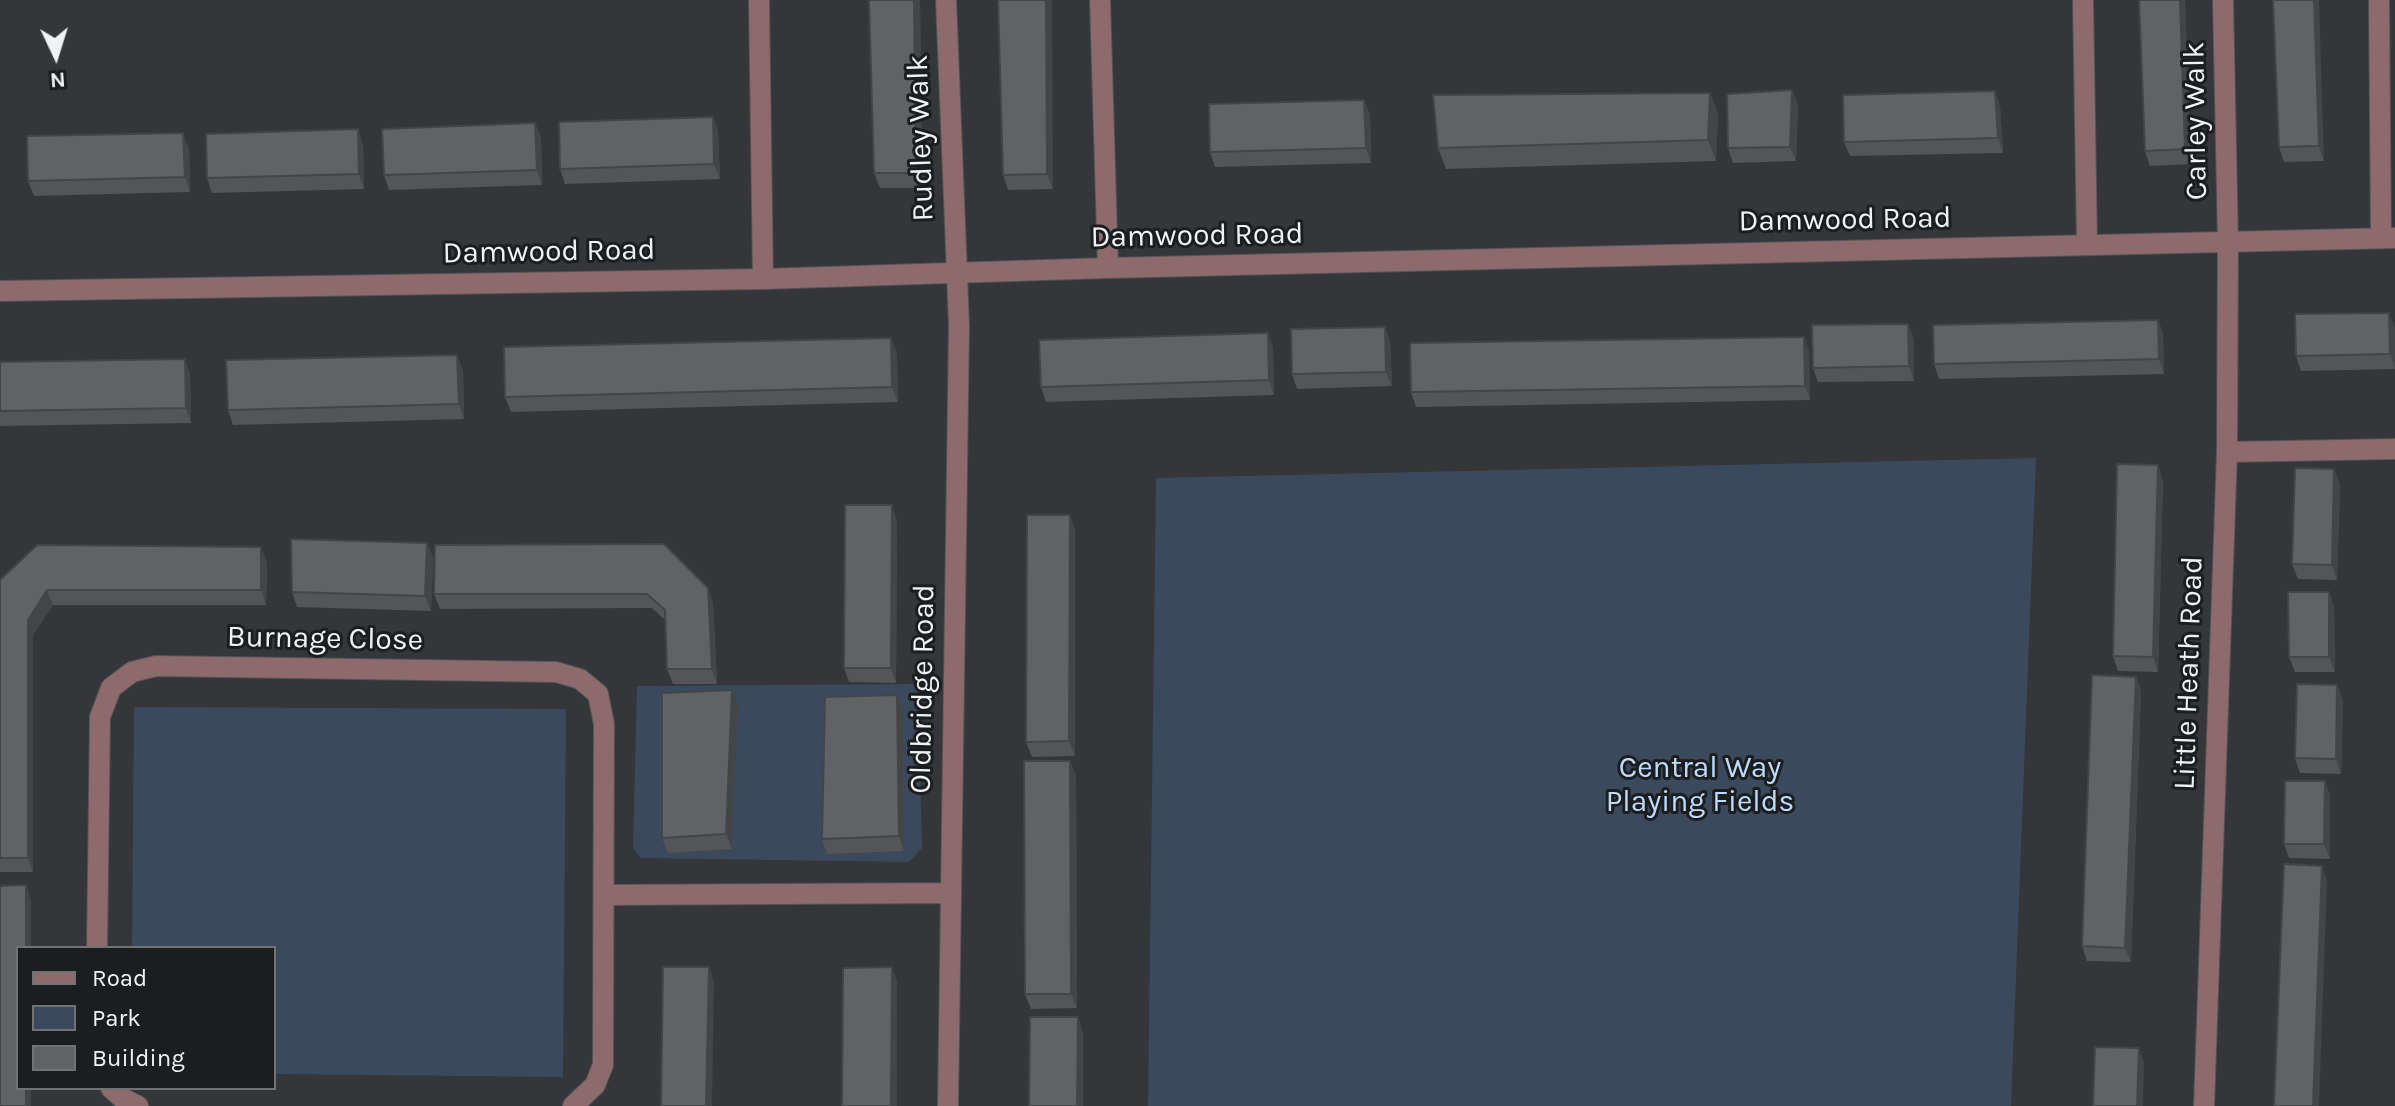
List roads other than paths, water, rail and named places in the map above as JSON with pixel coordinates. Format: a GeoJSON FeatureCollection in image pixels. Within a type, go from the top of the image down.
{"type":"FeatureCollection","features":[{"type":"Feature","properties":{"kind":"street"},"geometry":{"type":"LineString","coordinates":[[759,0],[763,279]]}},
{"type":"Feature","properties":{"kind":"street","name":"Rudley Walk"},"geometry":{"type":"LineString","coordinates":[[946,0],[957,274]]}},
{"type":"Feature","properties":{"kind":"street"},"geometry":{"type":"LineString","coordinates":[[1100,0],[1108,268]]}},
{"type":"Feature","properties":{"kind":"street"},"geometry":{"type":"LineString","coordinates":[[2083,0],[2087,244]]}},
{"type":"Feature","properties":{"kind":"street","name":"Carley Walk"},"geometry":{"type":"LineString","coordinates":[[2223,0],[2228,242]]}},
{"type":"Feature","properties":{"kind":"street"},"geometry":{"type":"LineString","coordinates":[[2379,0],[2388,238]]}},
{"type":"Feature","properties":{"kind":"street","name":"Damwood Road"},"geometry":{"type":"LineString","coordinates":[[0,291],[763,279],[2388,238]]}},
{"type":"Feature","properties":{"kind":"street","name":"Little Heath Road"},"geometry":{"type":"LineString","coordinates":[[2204,1106],[2227,452],[2228,242]]}},
{"type":"Feature","properties":{"kind":"street","name":"Oldbridge Road"},"geometry":{"type":"LineString","coordinates":[[948,1106],[959,326],[957,274]]}},
{"type":"Feature","properties":{"kind":"street"},"geometry":{"type":"LineString","coordinates":[[2227,452],[2395,449]]}},
{"type":"Feature","properties":{"kind":"street","name":"Burnage Close"},"geometry":{"type":"LineString","coordinates":[[97,946],[100,717],[111,688],[132,672],[156,666],[556,672],[580,679],[598,694],[604,724],[603,1065],[595,1085],[573,1106]]}},
{"type":"Feature","properties":{"kind":"street"},"geometry":{"type":"LineString","coordinates":[[604,895],[950,893]]}},
{"type":"Feature","properties":{"kind":"street"},"geometry":{"type":"LineString","coordinates":[[113,1090],[138,1106]]}},
{"type":"Feature","properties":{"kind":"park label","name":"Central Way Playing Fields"},"geometry":{"type":"Point","coordinates":[1700,785]}}]}
